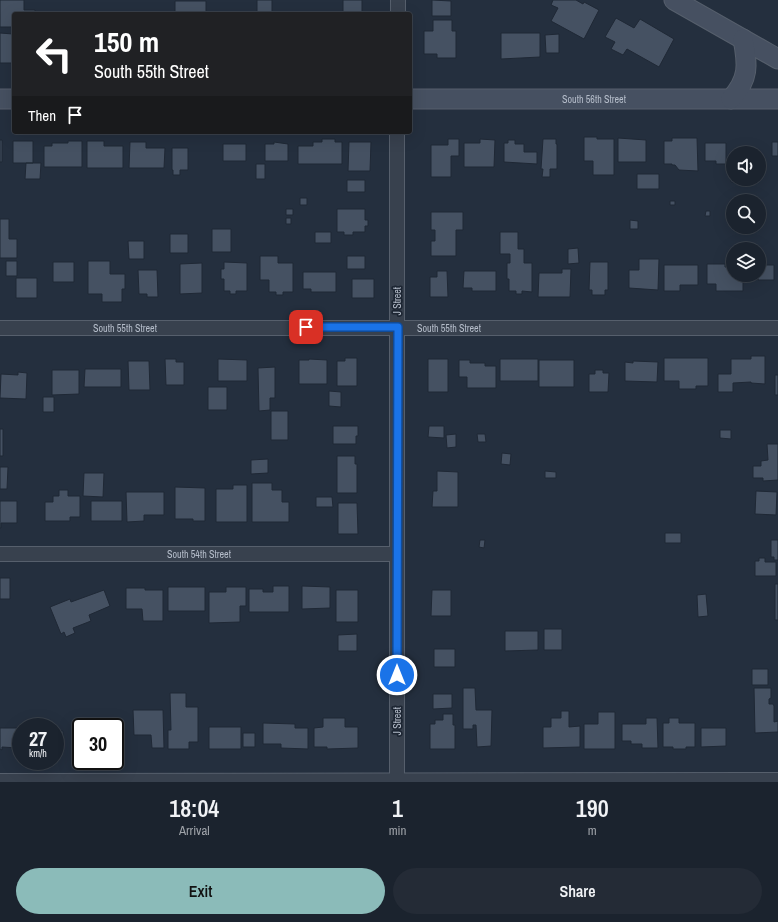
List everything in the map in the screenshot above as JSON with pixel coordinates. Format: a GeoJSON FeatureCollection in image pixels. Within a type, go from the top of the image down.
{"type":"FeatureCollection","features":[{"type":"Feature","properties":{"kind":"main road"},"geometry":{"type":"LineString","coordinates":[[674,0],[778,59]]}},
{"type":"Feature","properties":{"kind":"main road"},"geometry":{"type":"LineString","coordinates":[[731,99],[743,83],[746,70],[746,53],[743,40]]}},
{"type":"Feature","properties":{"kind":"main road"},"geometry":{"type":"LineString","coordinates":[[0,99],[12,99]]}},
{"type":"Feature","properties":{"kind":"main road","name":"South 56th Street"},"geometry":{"type":"LineString","coordinates":[[412,99],[778,99]]}},
{"type":"Feature","properties":{"kind":"street"},"geometry":{"type":"LineString","coordinates":[[398,0],[398,12]]}},
{"type":"Feature","properties":{"kind":"street","name":"J Street"},"geometry":{"type":"LineString","coordinates":[[397,781],[398,134]]}},
{"type":"Feature","properties":{"kind":"street","name":"South 55th Street"},"geometry":{"type":"LineString","coordinates":[[0,328],[778,328]]}},
{"type":"Feature","properties":{"kind":"street","name":"South 54th Street"},"geometry":{"type":"LineString","coordinates":[[0,554],[397,554]]}},
{"type":"Feature","properties":{"kind":"street"},"geometry":{"type":"LineString","coordinates":[[0,781],[778,780]]}},
{"type":"Feature","properties":{"kind":"building"},"geometry":{"type":"Polygon","coordinates":[[[0,0],[24,0],[24,10],[35,10],[35,12],[12,12],[12,27],[0,27],[0,0]]]}},
{"type":"Feature","properties":{"kind":"building"},"geometry":{"type":"Polygon","coordinates":[[[257,0],[272,0],[272,12],[257,12],[257,0]]]}},
{"type":"Feature","properties":{"kind":"building"},"geometry":{"type":"Polygon","coordinates":[[[343,0],[362,0],[362,12],[343,12],[343,0]]]}},
{"type":"Feature","properties":{"kind":"building"},"geometry":{"type":"Polygon","coordinates":[[[432,0],[451,1],[451,16],[432,16],[432,0]]]}},
{"type":"Feature","properties":{"kind":"building"},"geometry":{"type":"Polygon","coordinates":[[[553,0],[576,0],[583,4],[584,2],[599,10],[584,39],[551,21],[558,8],[551,5],[553,0]]]}},
{"type":"Feature","properties":{"kind":"building"},"geometry":{"type":"Polygon","coordinates":[[[175,1],[206,1],[206,12],[175,12],[175,1]]]}},
{"type":"Feature","properties":{"kind":"building"},"geometry":{"type":"Polygon","coordinates":[[[616,18],[634,28],[640,19],[674,39],[659,67],[627,49],[623,55],[611,49],[615,42],[605,37],[616,18]]]}},
{"type":"Feature","properties":{"kind":"building"},"geometry":{"type":"Polygon","coordinates":[[[433,20],[452,20],[452,31],[456,31],[456,58],[437,58],[437,54],[424,54],[424,31],[433,31],[433,20]]]}},
{"type":"Feature","properties":{"kind":"building"},"geometry":{"type":"Polygon","coordinates":[[[0,33],[12,34],[12,63],[0,63],[0,33]]]}},
{"type":"Feature","properties":{"kind":"building"},"geometry":{"type":"Polygon","coordinates":[[[501,33],[540,33],[540,57],[501,59],[501,33]]]}},
{"type":"Feature","properties":{"kind":"building"},"geometry":{"type":"Polygon","coordinates":[[[559,34],[559,53],[546,53],[545,35],[559,34]]]}},
{"type":"Feature","properties":{"kind":"building"},"geometry":{"type":"Polygon","coordinates":[[[584,137],[614,139],[614,175],[593,175],[593,161],[584,161],[584,137]]]}},
{"type":"Feature","properties":{"kind":"building"},"geometry":{"type":"Polygon","coordinates":[[[618,138],[646,140],[646,162],[618,162],[618,138]]]}},
{"type":"Feature","properties":{"kind":"building"},"geometry":{"type":"Polygon","coordinates":[[[672,138],[697,138],[698,171],[679,170],[675,165],[664,164],[664,141],[672,141],[672,138]]]}},
{"type":"Feature","properties":{"kind":"building"},"geometry":{"type":"Polygon","coordinates":[[[322,139],[335,139],[335,142],[342,142],[342,164],[298,164],[298,146],[313,146],[313,142],[322,142],[322,139]]]}},
{"type":"Feature","properties":{"kind":"building"},"geometry":{"type":"Polygon","coordinates":[[[448,139],[459,139],[459,156],[451,156],[451,177],[431,177],[431,145],[448,145],[448,139]]]}},
{"type":"Feature","properties":{"kind":"building"},"geometry":{"type":"Polygon","coordinates":[[[480,139],[495,140],[494,167],[464,167],[464,143],[480,143],[480,139]]]}},
{"type":"Feature","properties":{"kind":"building"},"geometry":{"type":"Polygon","coordinates":[[[543,139],[556,139],[557,144],[557,169],[550,169],[550,177],[542,177],[543,169],[541,169],[543,139]]]}},
{"type":"Feature","properties":{"kind":"building"},"geometry":{"type":"Polygon","coordinates":[[[0,140],[2,140],[2,162],[0,162],[0,140]]]}},
{"type":"Feature","properties":{"kind":"building"},"geometry":{"type":"Polygon","coordinates":[[[508,140],[515,140],[515,144],[524,144],[524,152],[537,152],[537,164],[504,162],[504,143],[508,143],[508,140]]]}},
{"type":"Feature","properties":{"kind":"building"},"geometry":{"type":"Polygon","coordinates":[[[13,141],[33,141],[33,163],[13,163],[13,141]]]}},
{"type":"Feature","properties":{"kind":"building"},"geometry":{"type":"Polygon","coordinates":[[[68,141],[82,141],[82,167],[44,167],[44,146],[52,146],[52,143],[68,143],[68,141]]]}},
{"type":"Feature","properties":{"kind":"building"},"geometry":{"type":"Polygon","coordinates":[[[87,141],[104,141],[104,146],[123,146],[123,168],[87,168],[87,141]]]}},
{"type":"Feature","properties":{"kind":"building"},"geometry":{"type":"Polygon","coordinates":[[[130,142],[146,142],[146,148],[165,148],[164,168],[129,168],[130,142]]]}},
{"type":"Feature","properties":{"kind":"building"},"geometry":{"type":"Polygon","coordinates":[[[274,142],[288,144],[288,161],[265,161],[265,144],[274,144],[274,142]]]}},
{"type":"Feature","properties":{"kind":"building"},"geometry":{"type":"Polygon","coordinates":[[[349,142],[371,142],[370,171],[348,171],[349,142]]]}},
{"type":"Feature","properties":{"kind":"building"},"geometry":{"type":"Polygon","coordinates":[[[772,142],[778,142],[778,156],[772,156],[772,142]]]}},
{"type":"Feature","properties":{"kind":"building"},"geometry":{"type":"Polygon","coordinates":[[[705,143],[726,143],[726,164],[716,164],[716,161],[705,161],[705,143]]]}},
{"type":"Feature","properties":{"kind":"building"},"geometry":{"type":"Polygon","coordinates":[[[223,144],[246,144],[246,161],[223,161],[223,144]]]}},
{"type":"Feature","properties":{"kind":"building"},"geometry":{"type":"Polygon","coordinates":[[[172,148],[188,148],[188,170],[180,170],[180,175],[173,175],[172,148]]]}},
{"type":"Feature","properties":{"kind":"building"},"geometry":{"type":"Polygon","coordinates":[[[26,163],[41,163],[40,179],[25,179],[26,163]]]}},
{"type":"Feature","properties":{"kind":"building"},"geometry":{"type":"Polygon","coordinates":[[[256,164],[265,164],[265,179],[256,179],[256,164]]]}},
{"type":"Feature","properties":{"kind":"building"},"geometry":{"type":"Polygon","coordinates":[[[637,174],[659,174],[659,189],[637,189],[637,174]]]}},
{"type":"Feature","properties":{"kind":"building"},"geometry":{"type":"Polygon","coordinates":[[[347,180],[365,180],[365,192],[347,192],[347,180]]]}},
{"type":"Feature","properties":{"kind":"building"},"geometry":{"type":"Polygon","coordinates":[[[300,198],[307,198],[307,205],[300,205],[300,198]]]}},
{"type":"Feature","properties":{"kind":"building"},"geometry":{"type":"Polygon","coordinates":[[[670,201],[675,201],[675,205],[670,205],[670,201]]]}},
{"type":"Feature","properties":{"kind":"building"},"geometry":{"type":"Polygon","coordinates":[[[286,209],[293,209],[293,215],[286,215],[286,209]]]}},
{"type":"Feature","properties":{"kind":"building"},"geometry":{"type":"Polygon","coordinates":[[[337,209],[365,209],[365,220],[368,220],[368,226],[365,226],[365,232],[353,232],[353,235],[344,235],[344,232],[337,232],[337,209]]]}},
{"type":"Feature","properties":{"kind":"building"},"geometry":{"type":"Polygon","coordinates":[[[706,211],[710,211],[710,216],[705,216],[706,211]]]}},
{"type":"Feature","properties":{"kind":"building"},"geometry":{"type":"Polygon","coordinates":[[[431,212],[463,212],[463,230],[456,230],[456,256],[431,256],[431,241],[435,241],[435,230],[431,230],[431,212]]]}},
{"type":"Feature","properties":{"kind":"building"},"geometry":{"type":"Polygon","coordinates":[[[286,218],[291,218],[291,224],[286,224],[286,218]]]}},
{"type":"Feature","properties":{"kind":"building"},"geometry":{"type":"Polygon","coordinates":[[[0,219],[9,219],[9,239],[17,239],[17,258],[0,258],[0,219]]]}},
{"type":"Feature","properties":{"kind":"building"},"geometry":{"type":"Polygon","coordinates":[[[630,220],[638,221],[638,229],[630,229],[630,220]]]}},
{"type":"Feature","properties":{"kind":"building"},"geometry":{"type":"Polygon","coordinates":[[[212,229],[231,229],[231,252],[212,252],[212,229]]]}},
{"type":"Feature","properties":{"kind":"building"},"geometry":{"type":"Polygon","coordinates":[[[315,232],[331,232],[331,243],[315,243],[315,232]]]}},
{"type":"Feature","properties":{"kind":"building"},"geometry":{"type":"Polygon","coordinates":[[[500,232],[518,232],[518,249],[524,249],[524,263],[532,263],[532,292],[522,291],[522,294],[516,294],[516,291],[509,291],[507,263],[510,263],[510,254],[500,254],[500,232]]]}},
{"type":"Feature","properties":{"kind":"building"},"geometry":{"type":"Polygon","coordinates":[[[170,234],[188,234],[188,253],[170,253],[170,234]]]}},
{"type":"Feature","properties":{"kind":"building"},"geometry":{"type":"Polygon","coordinates":[[[128,241],[144,241],[144,259],[129,259],[128,241]]]}},
{"type":"Feature","properties":{"kind":"building"},"geometry":{"type":"Polygon","coordinates":[[[578,248],[579,263],[568,264],[568,249],[578,248]]]}},
{"type":"Feature","properties":{"kind":"building"},"geometry":{"type":"Polygon","coordinates":[[[260,256],[278,256],[278,263],[293,263],[293,292],[283,292],[283,295],[276,295],[276,292],[269,292],[269,280],[260,280],[260,256]]]}},
{"type":"Feature","properties":{"kind":"building"},"geometry":{"type":"Polygon","coordinates":[[[347,256],[365,256],[365,269],[347,269],[347,256]]]}},
{"type":"Feature","properties":{"kind":"building"},"geometry":{"type":"Polygon","coordinates":[[[639,259],[659,259],[658,290],[629,288],[629,270],[639,270],[639,259]]]}},
{"type":"Feature","properties":{"kind":"building"},"geometry":{"type":"Polygon","coordinates":[[[6,261],[17,261],[17,276],[6,276],[6,261]]]}},
{"type":"Feature","properties":{"kind":"building"},"geometry":{"type":"Polygon","coordinates":[[[88,261],[110,261],[110,274],[125,274],[125,289],[122,289],[122,302],[102,302],[102,294],[88,294],[88,261]]]}},
{"type":"Feature","properties":{"kind":"building"},"geometry":{"type":"Polygon","coordinates":[[[53,262],[74,262],[74,282],[53,282],[53,262]]]}},
{"type":"Feature","properties":{"kind":"building"},"geometry":{"type":"Polygon","coordinates":[[[224,262],[247,263],[247,291],[236,291],[236,294],[230,294],[230,291],[224,291],[224,279],[221,279],[221,269],[224,269],[224,262]]]}},
{"type":"Feature","properties":{"kind":"building"},"geometry":{"type":"Polygon","coordinates":[[[590,262],[608,262],[608,290],[605,290],[605,295],[592,295],[592,290],[589,290],[590,262]]]}},
{"type":"Feature","properties":{"kind":"building"},"geometry":{"type":"Polygon","coordinates":[[[202,263],[202,293],[180,294],[180,264],[202,263]]]}},
{"type":"Feature","properties":{"kind":"building"},"geometry":{"type":"Polygon","coordinates":[[[707,264],[725,264],[726,282],[743,282],[743,291],[716,291],[716,284],[707,284],[707,264]]]}},
{"type":"Feature","properties":{"kind":"building"},"geometry":{"type":"Polygon","coordinates":[[[664,265],[698,265],[698,285],[680,285],[680,291],[664,291],[664,265]]]}},
{"type":"Feature","properties":{"kind":"building"},"geometry":{"type":"Polygon","coordinates":[[[766,265],[774,265],[774,280],[766,280],[766,265]]]}},
{"type":"Feature","properties":{"kind":"building"},"geometry":{"type":"Polygon","coordinates":[[[562,269],[571,269],[570,297],[538,297],[539,273],[562,273],[562,269]]]}},
{"type":"Feature","properties":{"kind":"building"},"geometry":{"type":"Polygon","coordinates":[[[138,270],[157,270],[158,297],[147,297],[147,294],[139,294],[138,270]]]}},
{"type":"Feature","properties":{"kind":"building"},"geometry":{"type":"Polygon","coordinates":[[[437,271],[447,271],[448,297],[430,297],[430,277],[437,277],[437,271]]]}},
{"type":"Feature","properties":{"kind":"building"},"geometry":{"type":"Polygon","coordinates":[[[464,271],[496,271],[496,291],[472,291],[472,288],[463,288],[464,271]]]}},
{"type":"Feature","properties":{"kind":"building"},"geometry":{"type":"Polygon","coordinates":[[[303,272],[336,272],[336,292],[311,292],[311,289],[303,289],[303,272]]]}},
{"type":"Feature","properties":{"kind":"building"},"geometry":{"type":"Polygon","coordinates":[[[16,278],[37,278],[37,298],[16,298],[16,278]]]}},
{"type":"Feature","properties":{"kind":"building"},"geometry":{"type":"Polygon","coordinates":[[[352,279],[374,279],[374,298],[352,298],[352,279]]]}},
{"type":"Feature","properties":{"kind":"building"},"geometry":{"type":"Polygon","coordinates":[[[751,356],[765,356],[765,384],[751,382],[733,383],[733,392],[718,392],[718,374],[731,374],[731,359],[751,359],[751,356]]]}},
{"type":"Feature","properties":{"kind":"building"},"geometry":{"type":"Polygon","coordinates":[[[345,358],[357,358],[357,386],[337,386],[337,361],[345,361],[345,358]]]}},
{"type":"Feature","properties":{"kind":"building"},"geometry":{"type":"Polygon","coordinates":[[[664,358],[708,358],[708,386],[696,386],[696,389],[679,389],[679,381],[664,381],[664,358]]]}},
{"type":"Feature","properties":{"kind":"building"},"geometry":{"type":"Polygon","coordinates":[[[165,359],[176,359],[176,362],[184,362],[184,385],[166,385],[165,359]]]}},
{"type":"Feature","properties":{"kind":"building"},"geometry":{"type":"Polygon","coordinates":[[[218,359],[247,360],[247,381],[218,381],[218,359]]]}},
{"type":"Feature","properties":{"kind":"building"},"geometry":{"type":"Polygon","coordinates":[[[428,359],[448,359],[448,392],[428,392],[428,359]]]}},
{"type":"Feature","properties":{"kind":"building"},"geometry":{"type":"Polygon","coordinates":[[[500,359],[538,359],[538,381],[500,381],[500,359]]]}},
{"type":"Feature","properties":{"kind":"building"},"geometry":{"type":"Polygon","coordinates":[[[299,360],[327,360],[327,384],[299,384],[299,360]]]}},
{"type":"Feature","properties":{"kind":"building"},"geometry":{"type":"Polygon","coordinates":[[[459,360],[470,360],[470,363],[485,363],[485,366],[496,366],[496,388],[467,388],[467,377],[459,377],[459,360]]]}},
{"type":"Feature","properties":{"kind":"building"},"geometry":{"type":"Polygon","coordinates":[[[539,360],[574,360],[574,387],[539,387],[539,360]]]}},
{"type":"Feature","properties":{"kind":"building"},"geometry":{"type":"Polygon","coordinates":[[[128,361],[149,361],[150,390],[129,390],[128,361]]]}},
{"type":"Feature","properties":{"kind":"building"},"geometry":{"type":"Polygon","coordinates":[[[633,361],[658,362],[657,382],[625,381],[625,362],[633,363],[633,361]]]}},
{"type":"Feature","properties":{"kind":"building"},"geometry":{"type":"Polygon","coordinates":[[[275,367],[275,398],[270,398],[270,410],[259,411],[258,368],[275,367]]]}},
{"type":"Feature","properties":{"kind":"building"},"geometry":{"type":"Polygon","coordinates":[[[85,369],[121,369],[121,387],[84,387],[85,369]]]}},
{"type":"Feature","properties":{"kind":"building"},"geometry":{"type":"Polygon","coordinates":[[[52,370],[79,370],[79,394],[52,395],[52,370]]]}},
{"type":"Feature","properties":{"kind":"building"},"geometry":{"type":"Polygon","coordinates":[[[595,370],[603,370],[603,373],[609,373],[608,392],[589,392],[589,374],[595,374],[595,370]]]}},
{"type":"Feature","properties":{"kind":"building"},"geometry":{"type":"Polygon","coordinates":[[[18,372],[27,373],[26,399],[0,398],[1,374],[18,375],[18,372]]]}},
{"type":"Feature","properties":{"kind":"building"},"geometry":{"type":"Polygon","coordinates":[[[775,375],[778,375],[778,395],[775,395],[775,375]]]}},
{"type":"Feature","properties":{"kind":"building"},"geometry":{"type":"Polygon","coordinates":[[[208,387],[227,387],[227,410],[208,410],[208,387]]]}},
{"type":"Feature","properties":{"kind":"building"},"geometry":{"type":"Polygon","coordinates":[[[329,391],[341,392],[341,407],[329,406],[329,391]]]}},
{"type":"Feature","properties":{"kind":"building"},"geometry":{"type":"Polygon","coordinates":[[[43,397],[54,397],[54,412],[43,412],[43,397]]]}},
{"type":"Feature","properties":{"kind":"building"},"geometry":{"type":"Polygon","coordinates":[[[271,411],[288,411],[288,440],[271,440],[271,411]]]}},
{"type":"Feature","properties":{"kind":"building"},"geometry":{"type":"Polygon","coordinates":[[[333,426],[358,426],[356,444],[333,444],[333,426]]]}},
{"type":"Feature","properties":{"kind":"building"},"geometry":{"type":"Polygon","coordinates":[[[429,426],[444,426],[444,438],[428,437],[429,426]]]}},
{"type":"Feature","properties":{"kind":"building"},"geometry":{"type":"Polygon","coordinates":[[[0,429],[3,429],[3,456],[0,456],[0,429]]]}},
{"type":"Feature","properties":{"kind":"building"},"geometry":{"type":"Polygon","coordinates":[[[720,430],[731,430],[731,439],[720,438],[720,430]]]}},
{"type":"Feature","properties":{"kind":"building"},"geometry":{"type":"Polygon","coordinates":[[[456,434],[456,447],[447,448],[446,435],[456,434]]]}},
{"type":"Feature","properties":{"kind":"building"},"geometry":{"type":"Polygon","coordinates":[[[477,434],[485,434],[486,442],[478,442],[477,434]]]}},
{"type":"Feature","properties":{"kind":"building"},"geometry":{"type":"Polygon","coordinates":[[[767,444],[778,444],[778,480],[763,481],[763,478],[753,478],[753,466],[761,466],[761,461],[768,460],[767,444]]]}},
{"type":"Feature","properties":{"kind":"building"},"geometry":{"type":"Polygon","coordinates":[[[502,453],[511,454],[510,465],[501,464],[502,453]]]}},
{"type":"Feature","properties":{"kind":"building"},"geometry":{"type":"Polygon","coordinates":[[[337,456],[355,456],[355,464],[357,464],[357,493],[337,493],[337,456]]]}},
{"type":"Feature","properties":{"kind":"building"},"geometry":{"type":"Polygon","coordinates":[[[268,459],[268,473],[251,474],[251,460],[268,459]]]}},
{"type":"Feature","properties":{"kind":"building"},"geometry":{"type":"Polygon","coordinates":[[[0,467],[8,467],[7,489],[0,489],[0,467]]]}},
{"type":"Feature","properties":{"kind":"building"},"geometry":{"type":"Polygon","coordinates":[[[437,471],[458,472],[458,507],[432,507],[433,491],[437,491],[437,471]]]}},
{"type":"Feature","properties":{"kind":"building"},"geometry":{"type":"Polygon","coordinates":[[[545,471],[556,472],[556,478],[545,478],[545,471]]]}},
{"type":"Feature","properties":{"kind":"building"},"geometry":{"type":"Polygon","coordinates":[[[84,473],[104,473],[103,497],[83,496],[84,473]]]}},
{"type":"Feature","properties":{"kind":"building"},"geometry":{"type":"Polygon","coordinates":[[[252,483],[272,483],[272,490],[282,490],[282,502],[289,502],[289,522],[252,522],[252,483]]]}},
{"type":"Feature","properties":{"kind":"building"},"geometry":{"type":"Polygon","coordinates":[[[233,485],[247,485],[247,522],[216,522],[216,489],[233,489],[233,485]]]}},
{"type":"Feature","properties":{"kind":"building"},"geometry":{"type":"Polygon","coordinates":[[[175,487],[205,488],[205,521],[175,519],[175,487]]]}},
{"type":"Feature","properties":{"kind":"building"},"geometry":{"type":"Polygon","coordinates":[[[59,490],[68,490],[68,496],[80,496],[80,517],[70,517],[70,521],[45,521],[45,502],[53,502],[53,496],[59,496],[59,490]]]}},
{"type":"Feature","properties":{"kind":"building"},"geometry":{"type":"Polygon","coordinates":[[[756,491],[777,492],[776,515],[755,514],[756,491]]]}},
{"type":"Feature","properties":{"kind":"building"},"geometry":{"type":"Polygon","coordinates":[[[126,492],[164,492],[164,515],[144,515],[144,521],[127,522],[126,492]]]}},
{"type":"Feature","properties":{"kind":"building"},"geometry":{"type":"Polygon","coordinates":[[[316,497],[332,497],[333,507],[316,507],[316,497]]]}},
{"type":"Feature","properties":{"kind":"building"},"geometry":{"type":"Polygon","coordinates":[[[0,501],[17,501],[17,523],[1,523],[0,528],[0,501]]]}},
{"type":"Feature","properties":{"kind":"building"},"geometry":{"type":"Polygon","coordinates":[[[91,501],[122,501],[122,521],[91,521],[91,501]]]}},
{"type":"Feature","properties":{"kind":"building"},"geometry":{"type":"Polygon","coordinates":[[[338,503],[357,503],[358,534],[338,534],[338,503]]]}},
{"type":"Feature","properties":{"kind":"building"},"geometry":{"type":"Polygon","coordinates":[[[665,533],[681,533],[681,543],[665,543],[665,533]]]}},
{"type":"Feature","properties":{"kind":"building"},"geometry":{"type":"Polygon","coordinates":[[[480,540],[485,540],[484,548],[479,547],[480,540]]]}},
{"type":"Feature","properties":{"kind":"building"},"geometry":{"type":"Polygon","coordinates":[[[771,540],[778,540],[778,560],[774,560],[774,557],[771,557],[771,540]]]}},
{"type":"Feature","properties":{"kind":"building"},"geometry":{"type":"Polygon","coordinates":[[[759,558],[765,558],[765,562],[776,562],[776,576],[755,576],[755,561],[759,561],[759,558]]]}},
{"type":"Feature","properties":{"kind":"building"},"geometry":{"type":"Polygon","coordinates":[[[0,578],[10,578],[10,599],[0,599],[0,578]]]}},
{"type":"Feature","properties":{"kind":"building"},"geometry":{"type":"Polygon","coordinates":[[[775,584],[778,584],[778,620],[775,620],[775,584]]]}},
{"type":"Feature","properties":{"kind":"building"},"geometry":{"type":"Polygon","coordinates":[[[273,586],[289,586],[289,612],[249,612],[249,589],[263,589],[263,592],[273,592],[273,586]]]}},
{"type":"Feature","properties":{"kind":"building"},"geometry":{"type":"Polygon","coordinates":[[[302,586],[330,587],[330,608],[302,609],[302,586]]]}},
{"type":"Feature","properties":{"kind":"building"},"geometry":{"type":"Polygon","coordinates":[[[168,587],[205,587],[205,611],[168,611],[168,587]]]}},
{"type":"Feature","properties":{"kind":"building"},"geometry":{"type":"Polygon","coordinates":[[[226,587],[246,587],[246,606],[240,606],[240,622],[209,623],[209,592],[226,592],[226,587]]]}},
{"type":"Feature","properties":{"kind":"building"},"geometry":{"type":"Polygon","coordinates":[[[126,588],[163,590],[163,621],[143,621],[142,609],[126,609],[126,588]]]}},
{"type":"Feature","properties":{"kind":"building"},"geometry":{"type":"Polygon","coordinates":[[[104,590],[110,606],[89,615],[91,621],[73,628],[75,633],[66,637],[64,632],[61,634],[50,607],[70,599],[71,602],[104,590]]]}},
{"type":"Feature","properties":{"kind":"building"},"geometry":{"type":"Polygon","coordinates":[[[336,590],[358,590],[358,622],[336,622],[336,590]]]}},
{"type":"Feature","properties":{"kind":"building"},"geometry":{"type":"Polygon","coordinates":[[[432,590],[451,590],[451,616],[431,616],[432,590]]]}},
{"type":"Feature","properties":{"kind":"building"},"geometry":{"type":"Polygon","coordinates":[[[706,594],[708,616],[698,617],[697,595],[706,594]]]}},
{"type":"Feature","properties":{"kind":"building"},"geometry":{"type":"Polygon","coordinates":[[[544,629],[562,629],[562,650],[544,650],[544,629]]]}},
{"type":"Feature","properties":{"kind":"building"},"geometry":{"type":"Polygon","coordinates":[[[505,631],[538,631],[538,650],[505,651],[505,631]]]}},
{"type":"Feature","properties":{"kind":"building"},"geometry":{"type":"Polygon","coordinates":[[[357,634],[357,651],[338,651],[338,635],[357,634]]]}},
{"type":"Feature","properties":{"kind":"building"},"geometry":{"type":"Polygon","coordinates":[[[434,649],[455,649],[455,667],[434,667],[434,649]]]}},
{"type":"Feature","properties":{"kind":"building"},"geometry":{"type":"Polygon","coordinates":[[[752,669],[768,669],[768,685],[752,685],[752,669]]]}},
{"type":"Feature","properties":{"kind":"building"},"geometry":{"type":"Polygon","coordinates":[[[463,688],[475,688],[476,710],[492,710],[491,746],[477,747],[476,725],[473,725],[473,729],[463,729],[463,688]]]}},
{"type":"Feature","properties":{"kind":"building"},"geometry":{"type":"Polygon","coordinates":[[[754,688],[771,688],[771,698],[769,699],[769,704],[773,704],[774,706],[774,722],[778,721],[778,732],[755,733],[754,688]]]}},
{"type":"Feature","properties":{"kind":"building"},"geometry":{"type":"Polygon","coordinates":[[[170,693],[186,693],[186,707],[198,707],[198,742],[189,742],[189,749],[168,749],[168,730],[171,730],[170,693]]]}},
{"type":"Feature","properties":{"kind":"building"},"geometry":{"type":"Polygon","coordinates":[[[433,694],[452,694],[452,708],[433,709],[433,694]]]}},
{"type":"Feature","properties":{"kind":"building"},"geometry":{"type":"Polygon","coordinates":[[[133,710],[163,710],[164,748],[152,748],[151,735],[134,735],[133,710]]]}},
{"type":"Feature","properties":{"kind":"building"},"geometry":{"type":"Polygon","coordinates":[[[561,711],[569,711],[569,727],[580,726],[580,747],[543,748],[543,727],[551,727],[551,718],[561,718],[561,711]]]}},
{"type":"Feature","properties":{"kind":"building"},"geometry":{"type":"Polygon","coordinates":[[[598,712],[615,712],[615,749],[584,749],[584,724],[598,724],[598,712]]]}},
{"type":"Feature","properties":{"kind":"building"},"geometry":{"type":"Polygon","coordinates":[[[443,714],[453,714],[453,725],[455,725],[455,749],[430,749],[430,724],[435,724],[435,720],[443,720],[443,714]]]}},
{"type":"Feature","properties":{"kind":"building"},"geometry":{"type":"Polygon","coordinates":[[[323,718],[345,718],[345,727],[358,727],[358,748],[327,749],[327,747],[314,747],[314,728],[323,727],[323,718]]]}},
{"type":"Feature","properties":{"kind":"building"},"geometry":{"type":"Polygon","coordinates":[[[646,718],[657,718],[658,748],[642,748],[642,744],[631,744],[631,741],[622,741],[622,724],[646,724],[646,718]]]}},
{"type":"Feature","properties":{"kind":"building"},"geometry":{"type":"Polygon","coordinates":[[[669,718],[679,718],[679,723],[695,723],[695,747],[673,749],[673,747],[663,747],[663,723],[669,723],[669,718]]]}},
{"type":"Feature","properties":{"kind":"building"},"geometry":{"type":"Polygon","coordinates":[[[263,723],[295,724],[295,728],[308,728],[308,749],[281,748],[281,744],[263,744],[263,723]]]}},
{"type":"Feature","properties":{"kind":"building"},"geometry":{"type":"Polygon","coordinates":[[[209,727],[241,727],[241,749],[209,749],[209,727]]]}},
{"type":"Feature","properties":{"kind":"building"},"geometry":{"type":"Polygon","coordinates":[[[0,728],[12,728],[12,748],[2,747],[2,750],[0,749],[0,728]]]}},
{"type":"Feature","properties":{"kind":"building"},"geometry":{"type":"Polygon","coordinates":[[[701,728],[726,728],[726,746],[701,747],[701,728]]]}},
{"type":"Feature","properties":{"kind":"building"},"geometry":{"type":"Polygon","coordinates":[[[243,733],[255,733],[255,747],[243,747],[243,733]]]}},
{"type":"Feature","properties":{"kind":"route"},"geometry":{"type":"LineString","coordinates":[[306,327],[398,327],[397,675]]}}]}
